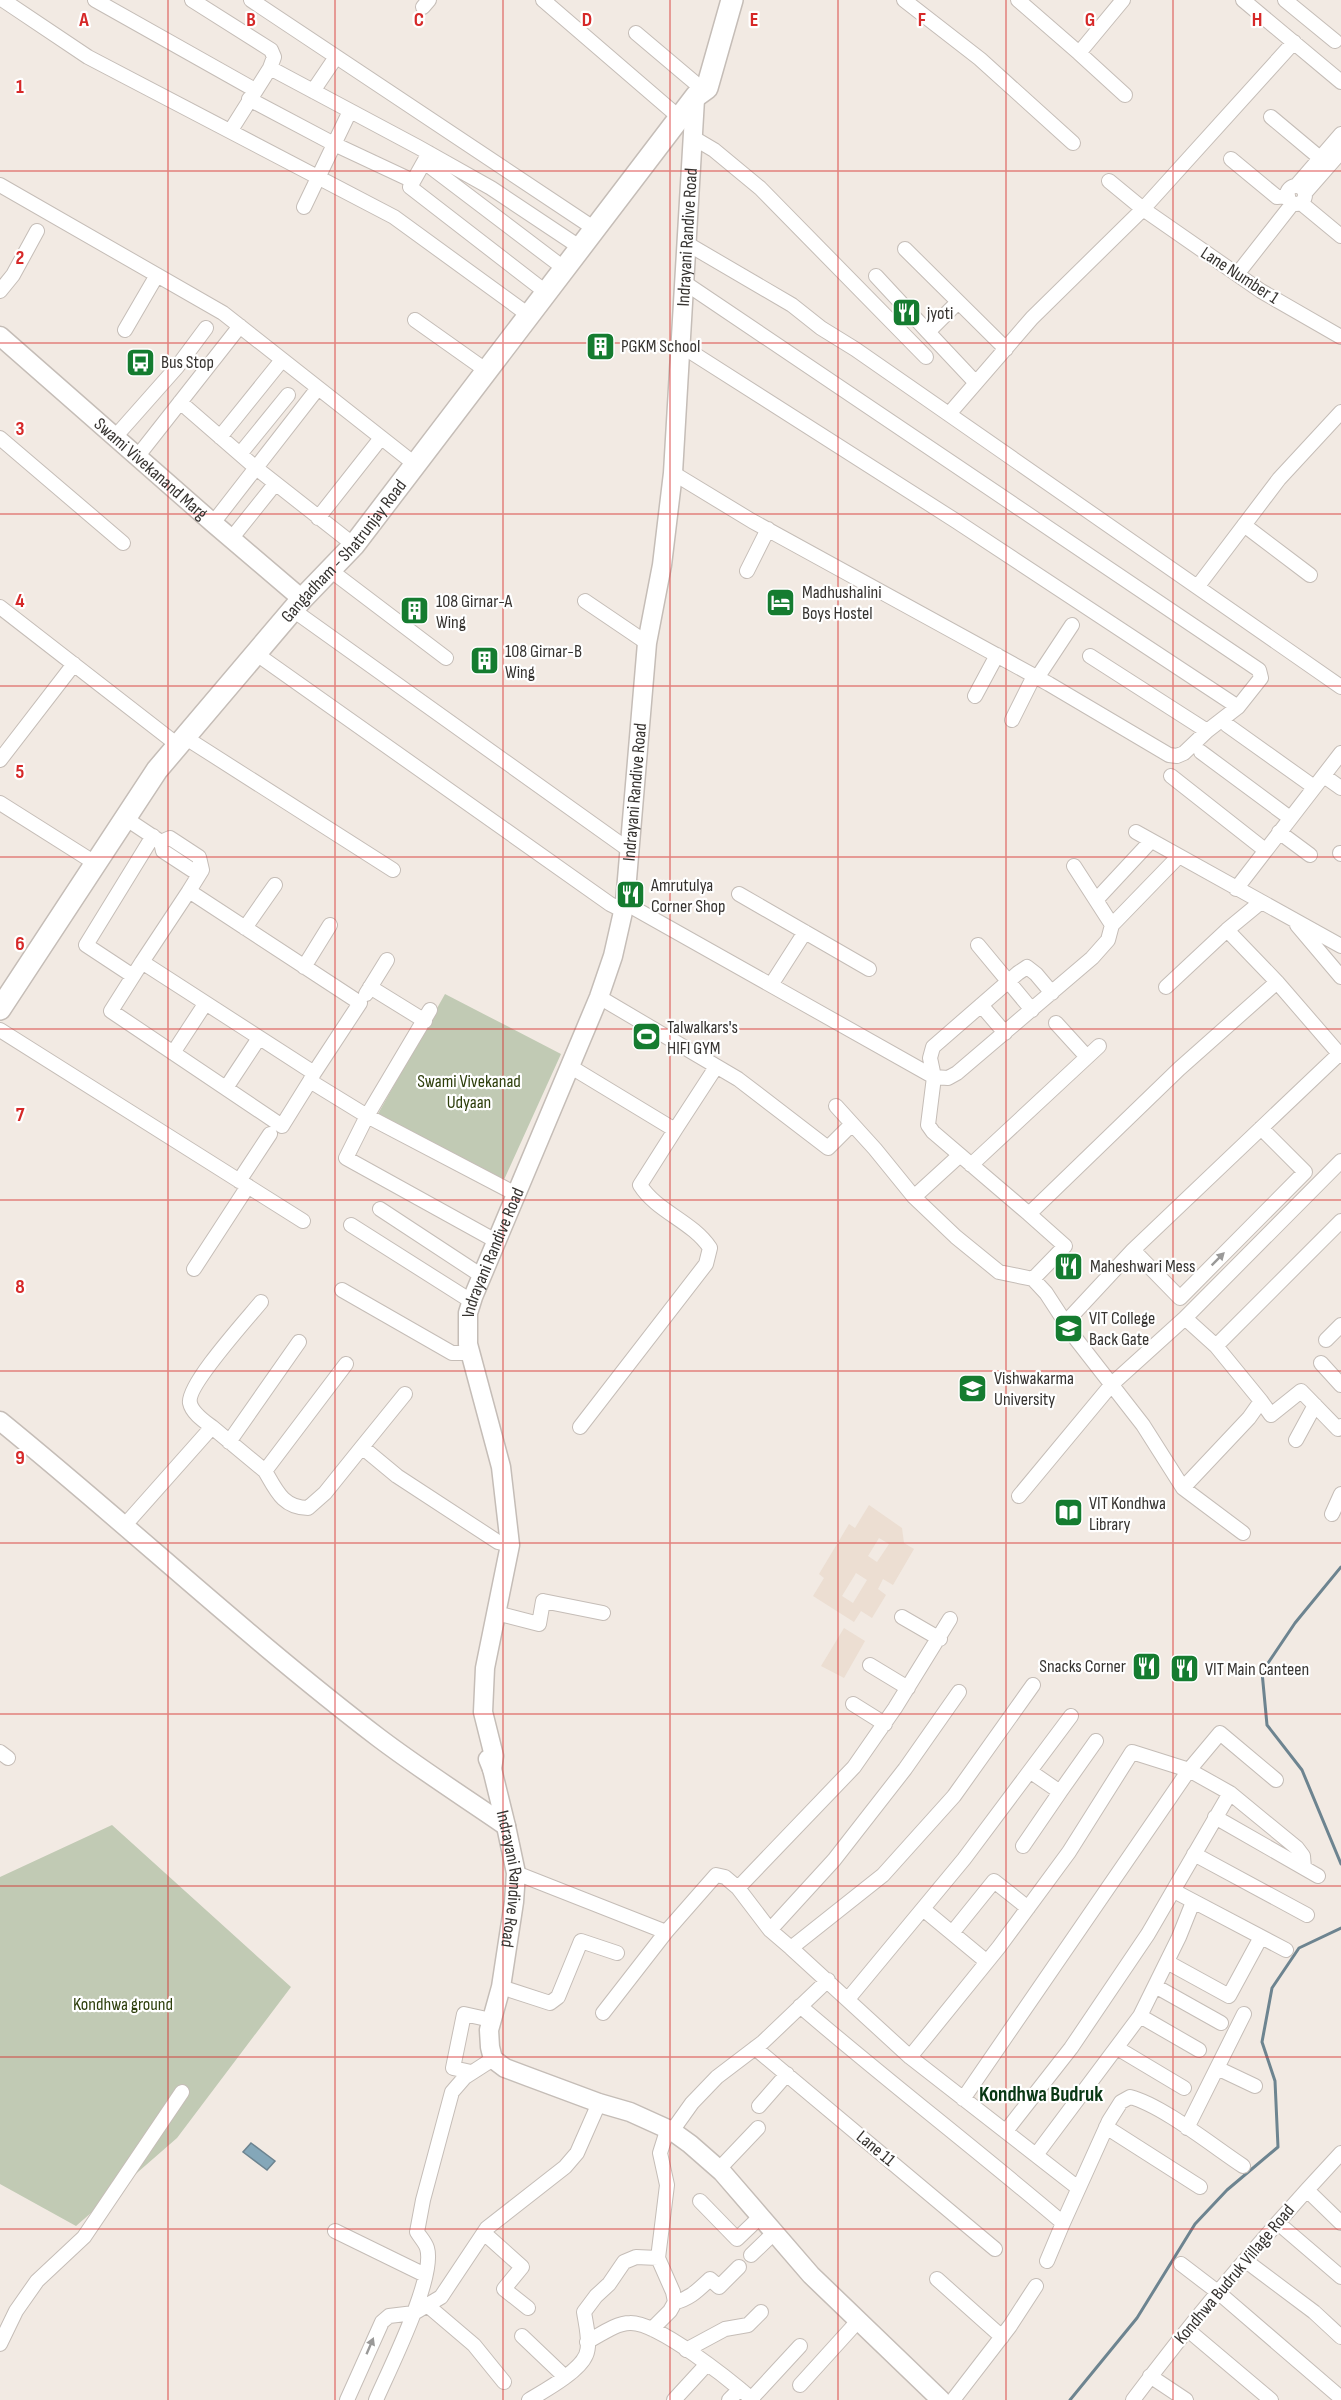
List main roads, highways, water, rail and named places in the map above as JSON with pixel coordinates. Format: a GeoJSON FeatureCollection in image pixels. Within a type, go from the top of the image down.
{"type":"FeatureCollection","features":[{"type":"Feature","properties":{"kind":"main road","name":"Gangadham - Shatrunjay Road"},"geometry":{"type":"LineString","coordinates":[[0,1009],[95,862],[158,770],[255,653],[354,545],[680,118],[695,92],[718,0]]}},
{"type":"Feature","properties":{"kind":"main road","name":"Gangadham - Shatrunjay Road"},"geometry":{"type":"LineString","coordinates":[[695,92],[707,88],[732,0]]}},
{"type":"Feature","properties":{"kind":"water"},"geometry":{"type":"Polygon","coordinates":[[[251,2143],[275,2161],[267,2170],[243,2152],[251,2143]]]}},
{"type":"Feature","properties":{"kind":"waterway"},"geometry":{"type":"LineString","coordinates":[[1341,1567],[1295,1623],[1262,1672],[1267,1725],[1302,1770],[1341,1864]]}},
{"type":"Feature","properties":{"kind":"waterway"},"geometry":{"type":"LineString","coordinates":[[1070,2400],[1137,2318],[1195,2224],[1227,2190],[1278,2147],[1275,2081],[1262,2042],[1272,1988],[1299,1948],[1341,1928]]}},
{"type":"Feature","properties":{"kind":"place","name":"jyoti"},"geometry":{"type":"Point","coordinates":[906,313]}},
{"type":"Feature","properties":{"kind":"place","name":"PGKM School"},"geometry":{"type":"Point","coordinates":[600,346]}},
{"type":"Feature","properties":{"kind":"place","name":"Bus Stop"},"geometry":{"type":"Point","coordinates":[140,362]}},
{"type":"Feature","properties":{"kind":"place","name":"Madhushalini Boys Hostel"},"geometry":{"type":"Point","coordinates":[781,602]}},
{"type":"Feature","properties":{"kind":"place","name":"108 Girnar-A Wing"},"geometry":{"type":"Point","coordinates":[415,611]}},
{"type":"Feature","properties":{"kind":"place","name":"108 Girnar-B Wing"},"geometry":{"type":"Point","coordinates":[484,661]}},
{"type":"Feature","properties":{"kind":"place","name":"Amrutulya Corner Shop"},"geometry":{"type":"Point","coordinates":[630,895]}},
{"type":"Feature","properties":{"kind":"place","name":"Talwalkars's HIFI GYM"},"geometry":{"type":"Point","coordinates":[646,1037]}},
{"type":"Feature","properties":{"kind":"place","name":"Maheshwari Mess"},"geometry":{"type":"Point","coordinates":[1069,1266]}},
{"type":"Feature","properties":{"kind":"place","name":"VIT College Back Gate"},"geometry":{"type":"Point","coordinates":[1068,1328]}},
{"type":"Feature","properties":{"kind":"place","name":"Vishwakarma University"},"geometry":{"type":"Point","coordinates":[973,1388]}},
{"type":"Feature","properties":{"kind":"place","name":"VIT Kondhwa Library"},"geometry":{"type":"Point","coordinates":[1068,1513]}},
{"type":"Feature","properties":{"kind":"place","name":"Snacks Corner"},"geometry":{"type":"Point","coordinates":[1147,1666]}},
{"type":"Feature","properties":{"kind":"place","name":"VIT Main Canteen"},"geometry":{"type":"Point","coordinates":[1184,1669]}},
{"type":"Feature","properties":{"kind":"district","name":"Kondhwa Budruk"},"geometry":{"type":"Point","coordinates":[1041,2094]}},
{"type":"Feature","properties":{"kind":"park label","name":"Swami Vivekanad Udyaan"},"geometry":{"type":"Point","coordinates":[469,1091]}},
{"type":"Feature","properties":{"kind":"park label","name":"Kondhwa ground"},"geometry":{"type":"Point","coordinates":[123,2004]}}]}
